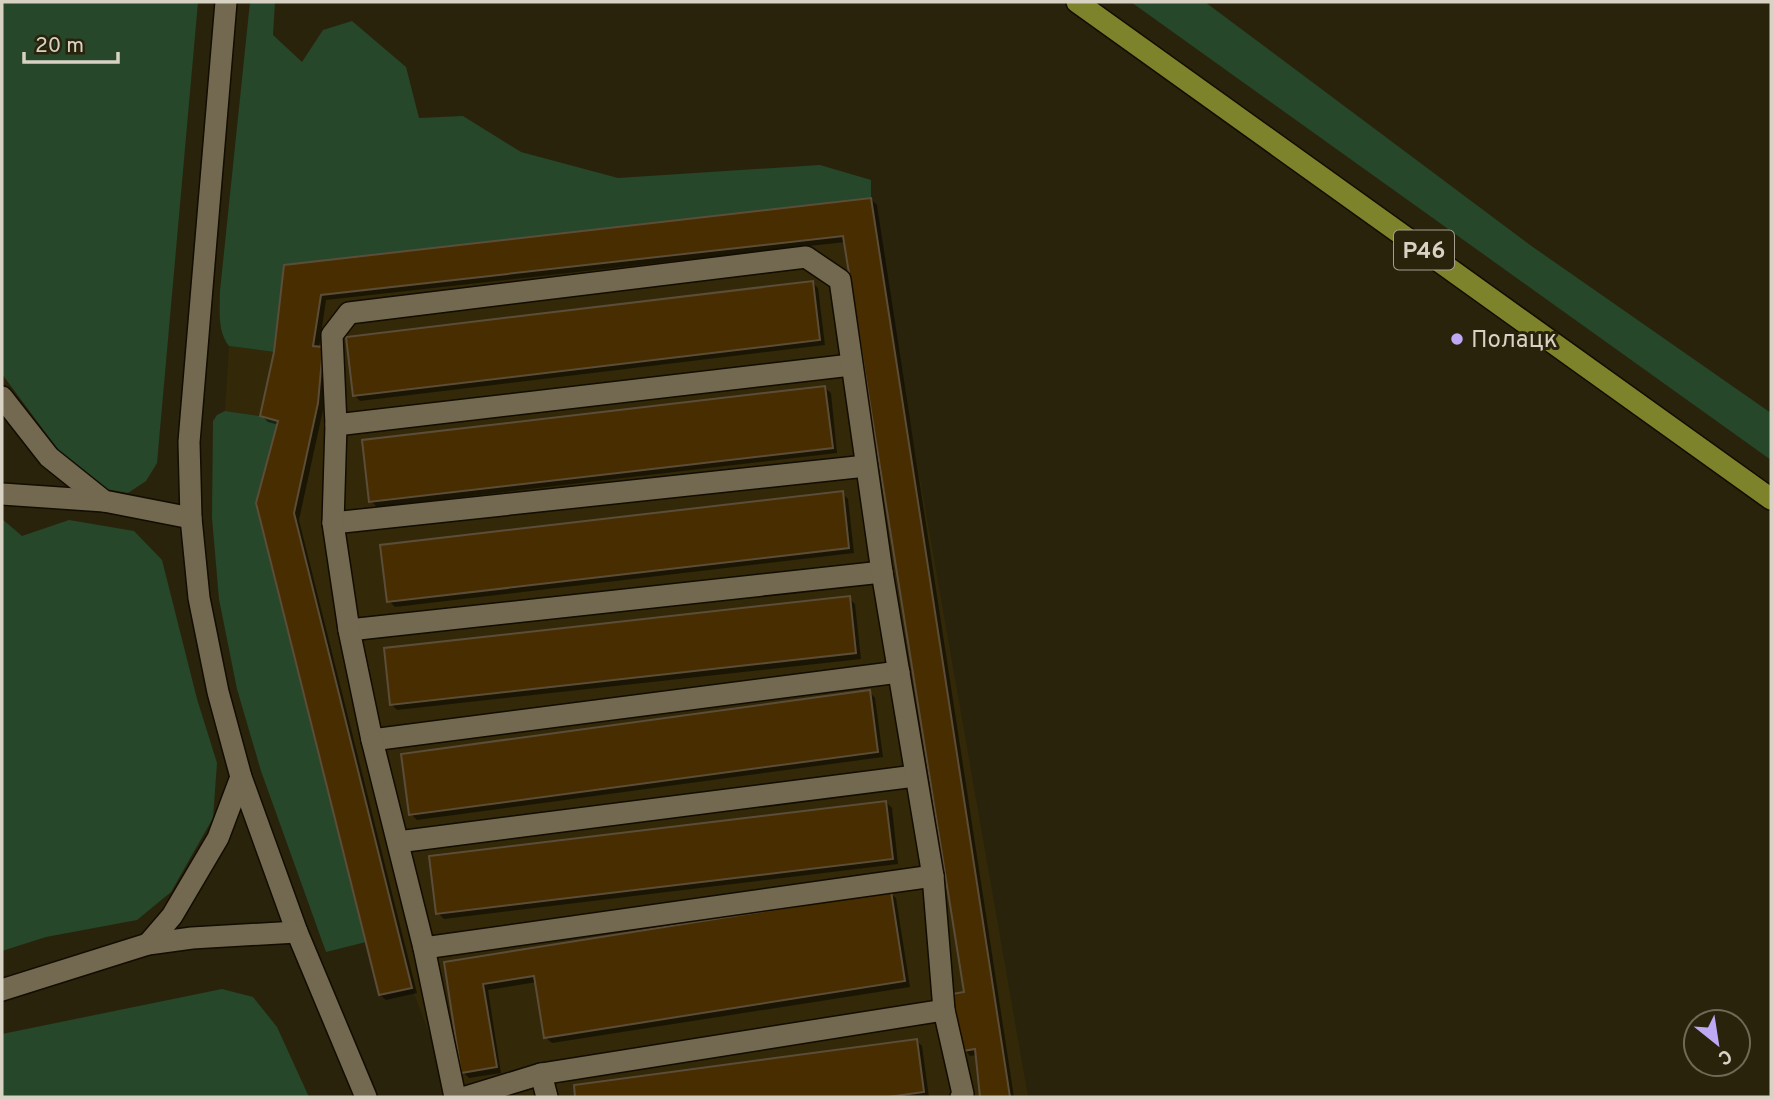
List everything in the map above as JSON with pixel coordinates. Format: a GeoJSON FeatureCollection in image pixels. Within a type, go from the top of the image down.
{"type":"FeatureCollection","features":[{"type":"Feature","properties":{"kind":"main road","name":"Р46"},"geometry":{"type":"LineString","coordinates":[[1077,2],[1771,499]]}},
{"type":"Feature","properties":{"kind":"street"},"geometry":{"type":"LineString","coordinates":[[226,2],[188,442],[191,518],[199,598],[218,692],[241,777],[297,932],[366,1097]]}},
{"type":"Feature","properties":{"kind":"street"},"geometry":{"type":"LineString","coordinates":[[455,1097],[424,948],[372,740],[349,630],[333,523],[336,425],[332,335],[349,313],[806,257],[840,280],[882,572],[933,876],[944,1010],[963,1094],[961,1097]]}},
{"type":"Feature","properties":{"kind":"street"},"geometry":{"type":"LineString","coordinates":[[336,425],[851,365]]}},
{"type":"Feature","properties":{"kind":"street"},"geometry":{"type":"LineString","coordinates":[[2,397],[49,457],[104,501]]}},
{"type":"Feature","properties":{"kind":"street"},"geometry":{"type":"LineString","coordinates":[[333,523],[866,466]]}},
{"type":"Feature","properties":{"kind":"street"},"geometry":{"type":"LineString","coordinates":[[2,494],[104,501],[191,518]]}},
{"type":"Feature","properties":{"kind":"street"},"geometry":{"type":"LineString","coordinates":[[349,630],[882,572]]}},
{"type":"Feature","properties":{"kind":"street"},"geometry":{"type":"LineString","coordinates":[[372,740],[899,672]]}},
{"type":"Feature","properties":{"kind":"street"},"geometry":{"type":"LineString","coordinates":[[398,842],[915,776]]}},
{"type":"Feature","properties":{"kind":"street"},"geometry":{"type":"LineString","coordinates":[[148,944],[172,916],[218,838],[241,777]]}},
{"type":"Feature","properties":{"kind":"street"},"geometry":{"type":"LineString","coordinates":[[424,948],[933,876]]}},
{"type":"Feature","properties":{"kind":"street"},"geometry":{"type":"LineString","coordinates":[[2,990],[148,944],[192,938],[297,932]]}},
{"type":"Feature","properties":{"kind":"street"},"geometry":{"type":"LineString","coordinates":[[466,1097],[541,1074],[944,1010]]}},
{"type":"Feature","properties":{"kind":"street"},"geometry":{"type":"LineString","coordinates":[[541,1074],[547,1097]]}},
{"type":"Feature","properties":{"kind":"shaded area"},"geometry":{"type":"Polygon","coordinates":[[[871,198],[1028,1097],[453,1097],[412,988],[379,995],[256,503],[260,416],[225,411],[229,346],[273,352],[284,265],[871,198]]]}},
{"type":"Feature","properties":{"kind":"green space"},"geometry":{"type":"Polygon","coordinates":[[[2,2],[198,2],[157,463],[146,481],[128,493],[106,489],[59,451],[2,374],[2,2]]]}},
{"type":"Feature","properties":{"kind":"green space"},"geometry":{"type":"Polygon","coordinates":[[[250,2],[275,2],[273,35],[302,62],[323,30],[352,21],[406,67],[419,118],[463,116],[521,152],[618,178],[820,165],[871,180],[871,198],[285,265],[274,352],[229,346],[221,327],[220,291],[250,2]]]}},
{"type":"Feature","properties":{"kind":"green space"},"geometry":{"type":"Polygon","coordinates":[[[1131,2],[1205,2],[1530,245],[1771,413],[1771,460],[1131,2]]]}},
{"type":"Feature","properties":{"kind":"green space"},"geometry":{"type":"Polygon","coordinates":[[[225,411],[278,421],[256,503],[366,942],[326,952],[261,771],[237,689],[219,599],[212,518],[213,421],[225,411]]]}},
{"type":"Feature","properties":{"kind":"green space"},"geometry":{"type":"Polygon","coordinates":[[[2,519],[22,536],[69,520],[134,531],[162,560],[197,699],[217,763],[213,818],[171,892],[137,920],[46,937],[2,951],[2,519]]]}},
{"type":"Feature","properties":{"kind":"green space"},"geometry":{"type":"Polygon","coordinates":[[[222,989],[253,997],[277,1027],[309,1097],[2,1097],[2,1034],[222,989]]]}},
{"type":"Feature","properties":{"kind":"building"},"geometry":{"type":"Polygon","coordinates":[[[871,198],[1010,1097],[980,1097],[975,1049],[963,1051],[952,994],[964,992],[843,236],[321,295],[313,346],[323,347],[318,403],[294,513],[412,988],[379,995],[256,503],[278,421],[260,416],[274,352],[284,265],[871,198]]]}},
{"type":"Feature","properties":{"kind":"building"},"geometry":{"type":"Polygon","coordinates":[[[813,281],[820,340],[353,396],[346,337],[813,281]]]}},
{"type":"Feature","properties":{"kind":"building"},"geometry":{"type":"Polygon","coordinates":[[[825,386],[833,448],[369,502],[362,440],[825,386]]]}},
{"type":"Feature","properties":{"kind":"building"},"geometry":{"type":"Polygon","coordinates":[[[843,491],[849,548],[387,602],[380,545],[843,491]]]}},
{"type":"Feature","properties":{"kind":"building"},"geometry":{"type":"Polygon","coordinates":[[[850,596],[856,653],[390,705],[384,648],[850,596]]]}},
{"type":"Feature","properties":{"kind":"building"},"geometry":{"type":"Polygon","coordinates":[[[870,690],[878,752],[409,815],[401,754],[870,690]]]}},
{"type":"Feature","properties":{"kind":"building"},"geometry":{"type":"Polygon","coordinates":[[[886,801],[893,859],[436,914],[429,856],[886,801]]]}},
{"type":"Feature","properties":{"kind":"building"},"geometry":{"type":"Polygon","coordinates":[[[891,891],[905,981],[544,1038],[534,976],[483,984],[497,1067],[461,1073],[444,962],[891,891]]]}},
{"type":"Feature","properties":{"kind":"building"},"geometry":{"type":"Polygon","coordinates":[[[917,1039],[924,1092],[888,1097],[575,1097],[574,1085],[917,1039]]]}},
{"type":"Feature","properties":{"kind":"place","name":"Полацк"},"geometry":{"type":"Point","coordinates":[1457,339]}}]}
